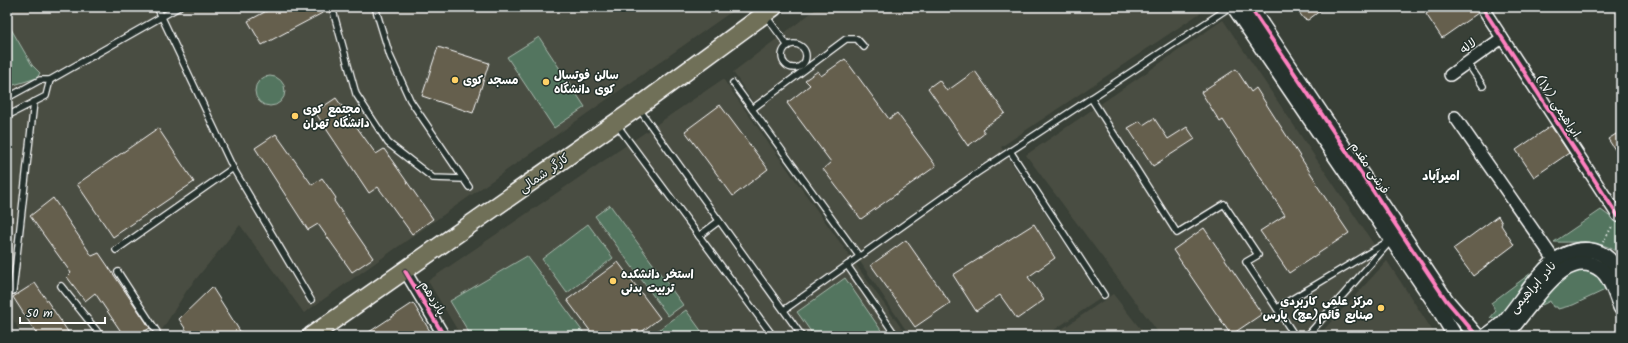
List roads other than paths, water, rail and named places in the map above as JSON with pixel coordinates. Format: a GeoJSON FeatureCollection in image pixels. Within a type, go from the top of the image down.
{"type":"FeatureCollection","features":[{"type":"Feature","properties":{"kind":"main road","name":"کارگر شمالی"},"geometry":{"type":"LineString","coordinates":[[317,334],[638,108],[770,11]]}},
{"type":"Feature","properties":{"kind":"street","name":"فرشی مقدم"},"geometry":{"type":"LineString","coordinates":[[1234,7],[1392,239],[1437,306],[1455,336]]}},
{"type":"Feature","properties":{"kind":"street","name":"فرشی مقدم"},"geometry":{"type":"LineString","coordinates":[[1250,7],[1446,300],[1477,336]]}},
{"type":"Feature","properties":{"kind":"street","name":"ابراهیمی (۱۷)"},"geometry":{"type":"LineString","coordinates":[[1482,7],[1619,215]]}},
{"type":"Feature","properties":{"kind":"street","name":"لاله"},"geometry":{"type":"LineString","coordinates":[[1450,75],[1502,38]]}},
{"type":"Feature","properties":{"kind":"street"},"geometry":{"type":"LineString","coordinates":[[1455,117],[1555,261]]}},
{"type":"Feature","properties":{"kind":"street","name":"نادر ابراهیمی"},"geometry":{"type":"LineString","coordinates":[[1486,336],[1503,323],[1555,261],[1573,252],[1585,250],[1597,251],[1606,256],[1612,262],[1621,278]]}},
{"type":"Feature","properties":{"kind":"street","name":"نادر ابراهیمی"},"geometry":{"type":"LineString","coordinates":[[1506,336],[1547,283],[1562,270],[1571,266],[1582,264],[1602,270],[1608,278],[1621,308]]}},
{"type":"Feature","properties":{"kind":"street","name":"پانزدهم"},"geometry":{"type":"LineString","coordinates":[[405,271],[444,336]]}},
{"type":"Feature","properties":{"kind":"lane"},"geometry":{"type":"LineString","coordinates":[[157,7],[233,168],[311,300]]}},
{"type":"Feature","properties":{"kind":"lane"},"geometry":{"type":"LineString","coordinates":[[7,98],[40,80],[50,80],[180,7]]}},
{"type":"Feature","properties":{"kind":"lane"},"geometry":{"type":"LineString","coordinates":[[332,7],[356,94],[388,143],[433,178],[463,179]]}},
{"type":"Feature","properties":{"kind":"lane"},"geometry":{"type":"LineString","coordinates":[[375,7],[390,56],[410,100],[469,187]]}},
{"type":"Feature","properties":{"kind":"lane"},"geometry":{"type":"LineString","coordinates":[[784,310],[1010,151],[1230,7]]}},
{"type":"Feature","properties":{"kind":"lane"},"geometry":{"type":"LineString","coordinates":[[770,11],[788,46]]}},
{"type":"Feature","properties":{"kind":"lane"},"geometry":{"type":"LineString","coordinates":[[752,109],[803,68],[846,39],[857,39],[864,47]]}},
{"type":"Feature","properties":{"kind":"lane"},"geometry":{"type":"LineString","coordinates":[[796,45],[805,51],[806,59],[803,68],[794,68],[787,66],[784,63],[782,56],[788,46],[796,45]]}},
{"type":"Feature","properties":{"kind":"lane"},"geometry":{"type":"LineString","coordinates":[[1467,62],[1482,86]]}},
{"type":"Feature","properties":{"kind":"lane"},"geometry":{"type":"LineString","coordinates":[[7,116],[46,96],[50,80]]}},
{"type":"Feature","properties":{"kind":"lane"},"geometry":{"type":"LineString","coordinates":[[733,83],[859,256]]}},
{"type":"Feature","properties":{"kind":"lane"},"geometry":{"type":"LineString","coordinates":[[1091,98],[1177,233],[1224,204],[1258,255],[1246,262],[1295,336]]}},
{"type":"Feature","properties":{"kind":"lane"},"geometry":{"type":"LineString","coordinates":[[13,291],[34,102]]}},
{"type":"Feature","properties":{"kind":"lane"},"geometry":{"type":"LineString","coordinates":[[638,108],[802,336]]}},
{"type":"Feature","properties":{"kind":"lane"},"geometry":{"type":"LineString","coordinates":[[616,123],[773,336]]}},
{"type":"Feature","properties":{"kind":"lane"},"geometry":{"type":"LineString","coordinates":[[1010,151],[1104,295]]}},
{"type":"Feature","properties":{"kind":"lane"},"geometry":{"type":"LineString","coordinates":[[116,250],[233,168]]}},
{"type":"Feature","properties":{"kind":"lane"},"geometry":{"type":"LineString","coordinates":[[699,236],[719,221]]}},
{"type":"Feature","properties":{"kind":"lane"},"geometry":{"type":"LineString","coordinates":[[1277,308],[1392,239]]}},
{"type":"Feature","properties":{"kind":"lane"},"geometry":{"type":"LineString","coordinates":[[1307,336],[1392,239]]}},
{"type":"Feature","properties":{"kind":"lane"},"geometry":{"type":"LineString","coordinates":[[847,265],[896,336]]}},
{"type":"Feature","properties":{"kind":"lane"},"geometry":{"type":"LineString","coordinates":[[118,272],[157,332],[156,336]]}},
{"type":"Feature","properties":{"kind":"lane"},"geometry":{"type":"LineString","coordinates":[[61,286],[101,336]]}},
{"type":"Feature","properties":{"kind":"place","name":"مسجد کوی"},"geometry":{"type":"Point","coordinates":[455,80]}},
{"type":"Feature","properties":{"kind":"place","name":"سالن فوتسال کوی دانشگاه"},"geometry":{"type":"Point","coordinates":[546,82]}},
{"type":"Feature","properties":{"kind":"place","name":"مجتمع کوی دانشگاه تهران"},"geometry":{"type":"Point","coordinates":[295,116]}},
{"type":"Feature","properties":{"kind":"place","name":"استخر دانشکده تربیت بدنی"},"geometry":{"type":"Point","coordinates":[613,281]}},
{"type":"Feature","properties":{"kind":"place","name":"مرکز علمی کاربردی صنایع قائم(عج) پارس"},"geometry":{"type":"Point","coordinates":[1381,308]}},
{"type":"Feature","properties":{"kind":"district","name":"امیرآباد"},"geometry":{"type":"Point","coordinates":[1441,175]}}]}
